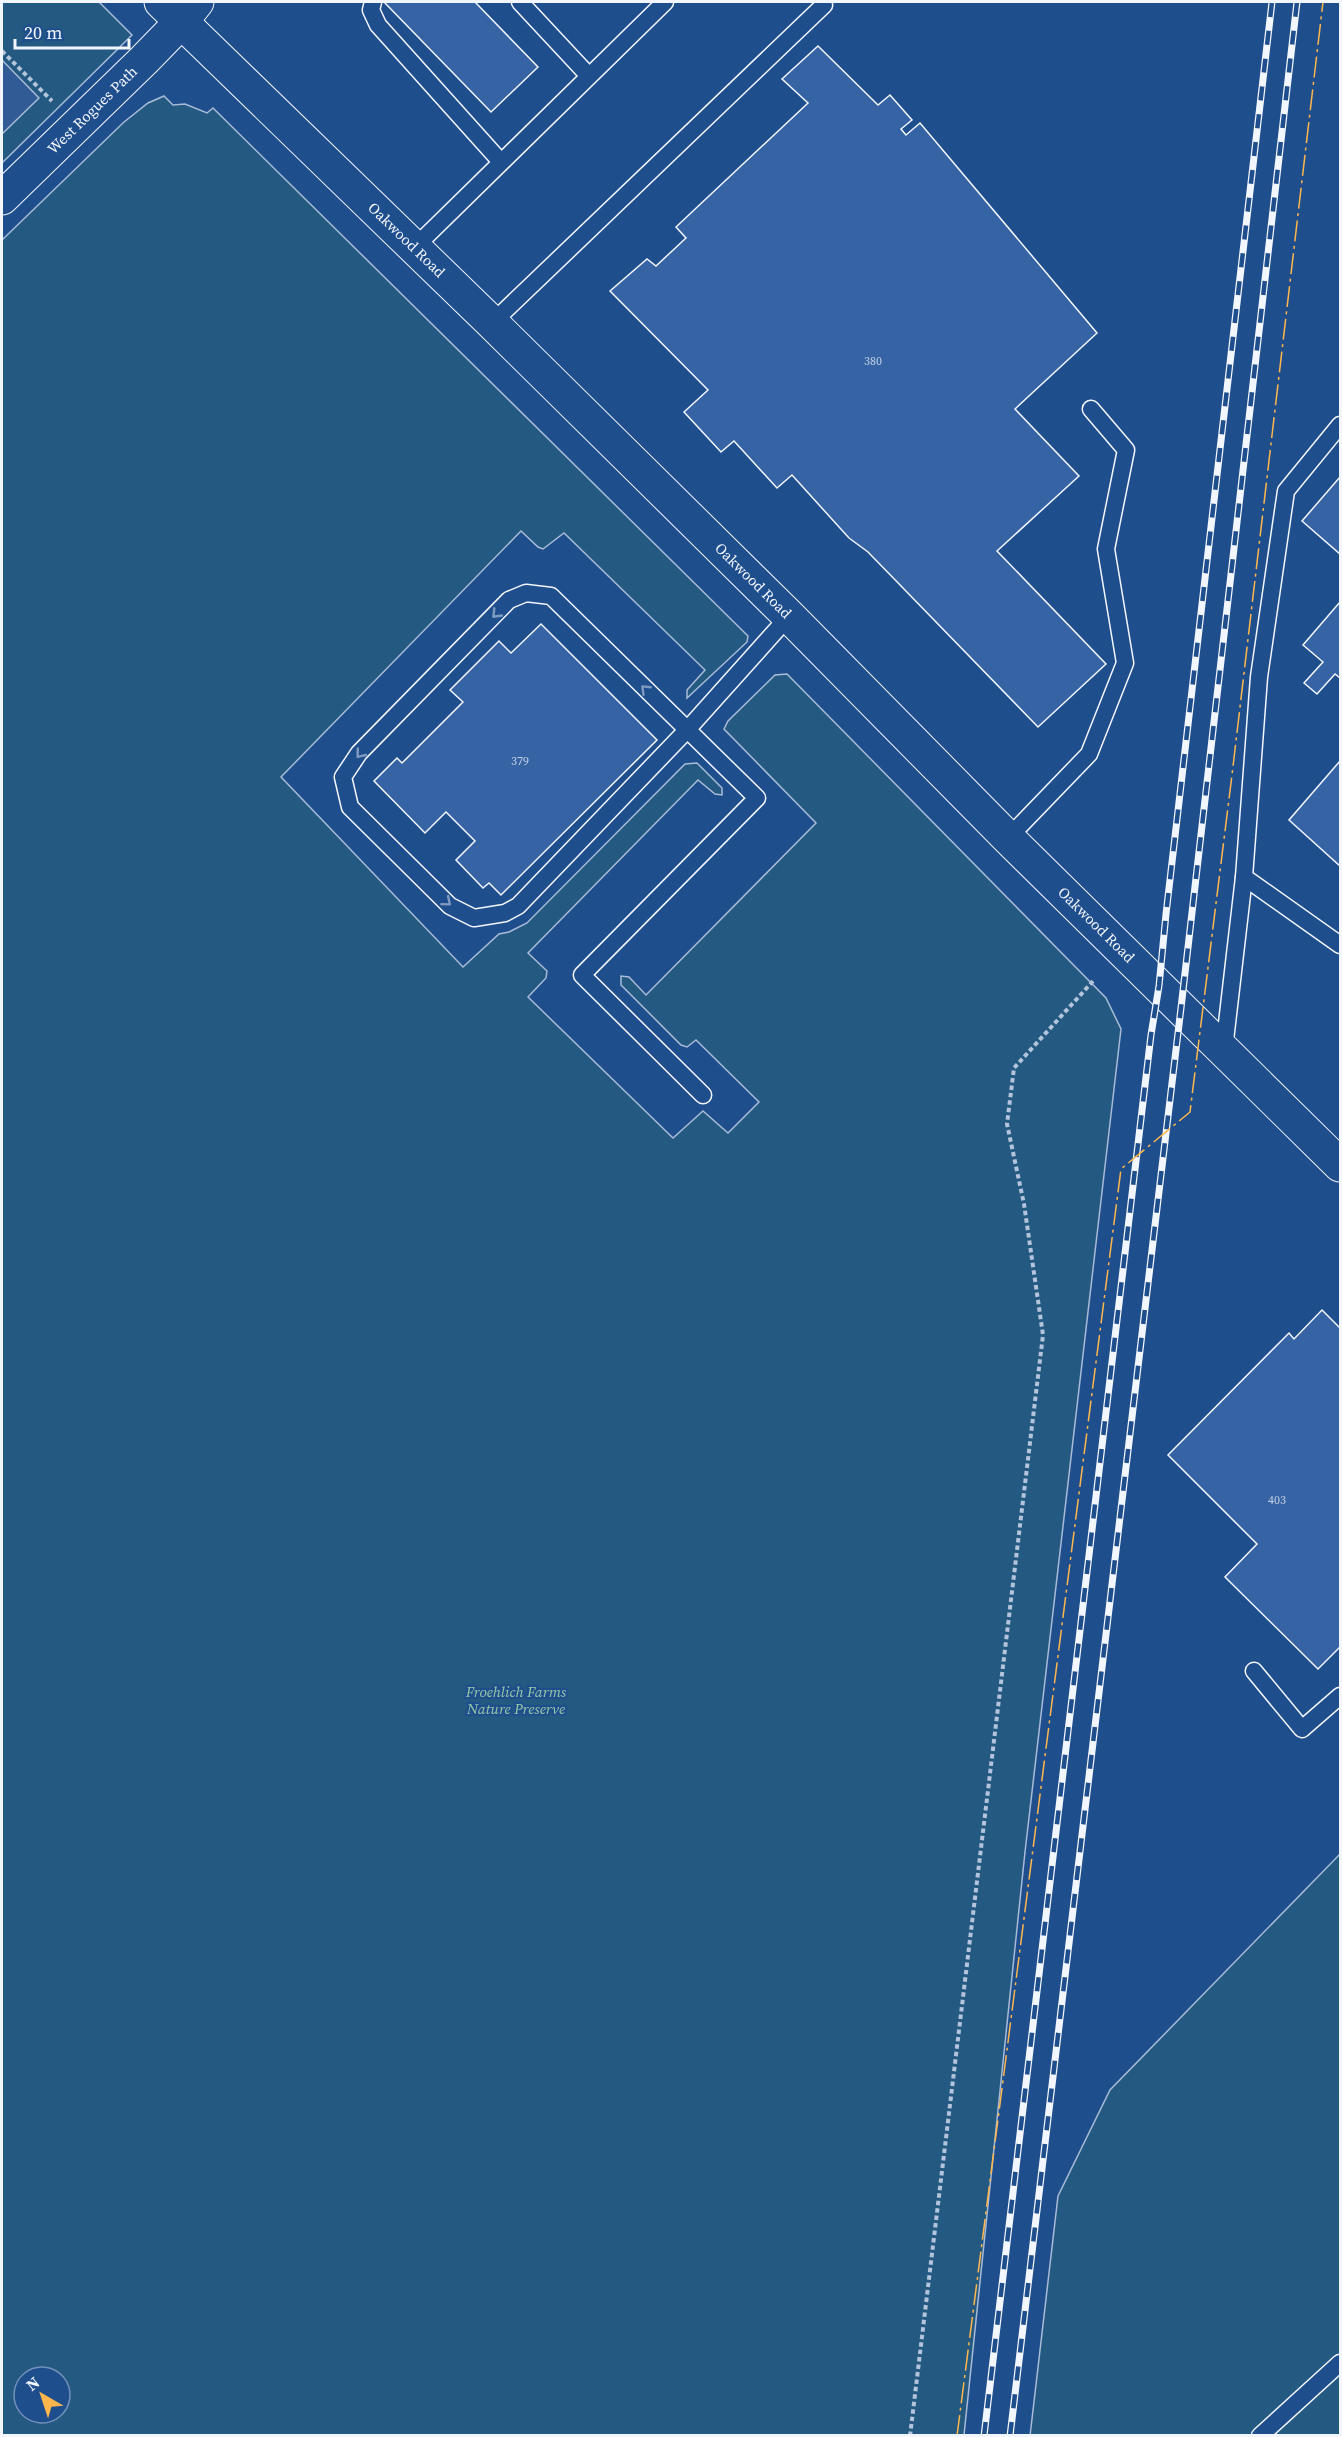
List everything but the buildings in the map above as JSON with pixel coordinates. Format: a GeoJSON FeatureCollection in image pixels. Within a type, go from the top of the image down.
{"type":"FeatureCollection","features":[{"type":"Feature","properties":{"kind":"main road","name":"Oakwood Road"},"geometry":{"type":"LineString","coordinates":[[180,8],[415,247],[789,616],[1008,838],[1224,1049],[1337,1154]]}},
{"type":"Feature","properties":{"kind":"main road","name":"West Rogues Path"},"geometry":{"type":"LineString","coordinates":[[2,198],[180,8]]}},
{"type":"Feature","properties":{"kind":"lane"},"geometry":{"type":"LineString","coordinates":[[374,2],[371,10],[378,25],[501,162]]}},
{"type":"Feature","properties":{"kind":"lane"},"geometry":{"type":"LineString","coordinates":[[520,2],[589,76]]}},
{"type":"Feature","properties":{"kind":"lane"},"geometry":{"type":"LineString","coordinates":[[415,247],[664,2]]}},
{"type":"Feature","properties":{"kind":"lane"},"geometry":{"type":"LineString","coordinates":[[492,323],[824,5]]}},
{"type":"Feature","properties":{"kind":"lane"},"geometry":{"type":"LineString","coordinates":[[1008,838],[1089,754],[1125,663],[1106,549],[1126,450],[1091,409]]}},
{"type":"Feature","properties":{"kind":"lane"},"geometry":{"type":"LineString","coordinates":[[1224,1049],[1244,877],[1259,676],[1286,491],[1341,425]]}},
{"type":"Feature","properties":{"kind":"lane"},"geometry":{"type":"LineString","coordinates":[[704,1095],[582,975],[757,798],[687,730],[550,596],[526,593],[509,600],[359,753],[343,777],[350,807],[450,906],[474,918],[505,913],[518,906],[687,730],[789,616]]}},
{"type":"Feature","properties":{"kind":"lane"},"geometry":{"type":"LineString","coordinates":[[1244,877],[1341,945]]}},
{"type":"Feature","properties":{"kind":"lane"},"geometry":{"type":"LineString","coordinates":[[1254,1671],[1302,1729],[1341,1696]]}},
{"type":"Feature","properties":{"kind":"lane"},"geometry":{"type":"LineString","coordinates":[[1260,2436],[1341,2363]]}},
{"type":"Feature","properties":{"kind":"path"},"geometry":{"type":"LineString","coordinates":[[2,51],[53,101]]}},
{"type":"Feature","properties":{"kind":"path"},"geometry":{"type":"LineString","coordinates":[[910,2436],[1043,1335],[1024,1204],[1006,1124],[1014,1068],[1094,980]]}},
{"type":"Feature","properties":{"kind":"green space"},"geometry":{"type":"Polygon","coordinates":[[[2,2],[99,2],[132,35],[2,163],[2,2]]]}},
{"type":"Feature","properties":{"kind":"green space","name":"Froehlich Farms Nature Preserve"},"geometry":{"type":"Polygon","coordinates":[[[164,96],[173,105],[185,104],[207,113],[213,108],[748,636],[747,642],[687,698],[687,690],[705,670],[564,533],[543,549],[521,531],[281,777],[463,967],[499,934],[527,923],[685,764],[697,763],[722,788],[722,795],[715,794],[698,780],[528,953],[547,971],[546,978],[528,997],[673,1138],[703,1111],[728,1133],[759,1102],[696,1040],[687,1047],[681,1045],[621,985],[621,976],[629,977],[646,995],[816,823],[724,729],[728,721],[775,675],[787,674],[1106,998],[1121,1029],[1025,1852],[964,2435],[2,2435],[2,240],[124,122],[148,103],[164,96]]]}},
{"type":"Feature","properties":{"kind":"green space"},"geometry":{"type":"Polygon","coordinates":[[[1340,1854],[1340,2435],[1030,2436],[1058,2196],[1110,2090],[1340,1854]]]}},
{"type":"Feature","properties":{"kind":"shaded area"},"geometry":{"type":"Polygon","coordinates":[[[2,60],[39,98],[2,134],[2,60]]]}},
{"type":"Feature","properties":{"kind":"railway"},"geometry":{"type":"LineString","coordinates":[[984,2436],[1151,1035],[1159,986],[1272,2]]}},
{"type":"Feature","properties":{"kind":"railway"},"geometry":{"type":"LineString","coordinates":[[1010,2436],[1181,1008],[1297,2]]}},
{"type":"Feature","properties":{"kind":"power"},"geometry":{"type":"LineString","coordinates":[[957,2436],[1121,1169],[1190,1112],[1323,2]]}}]}
